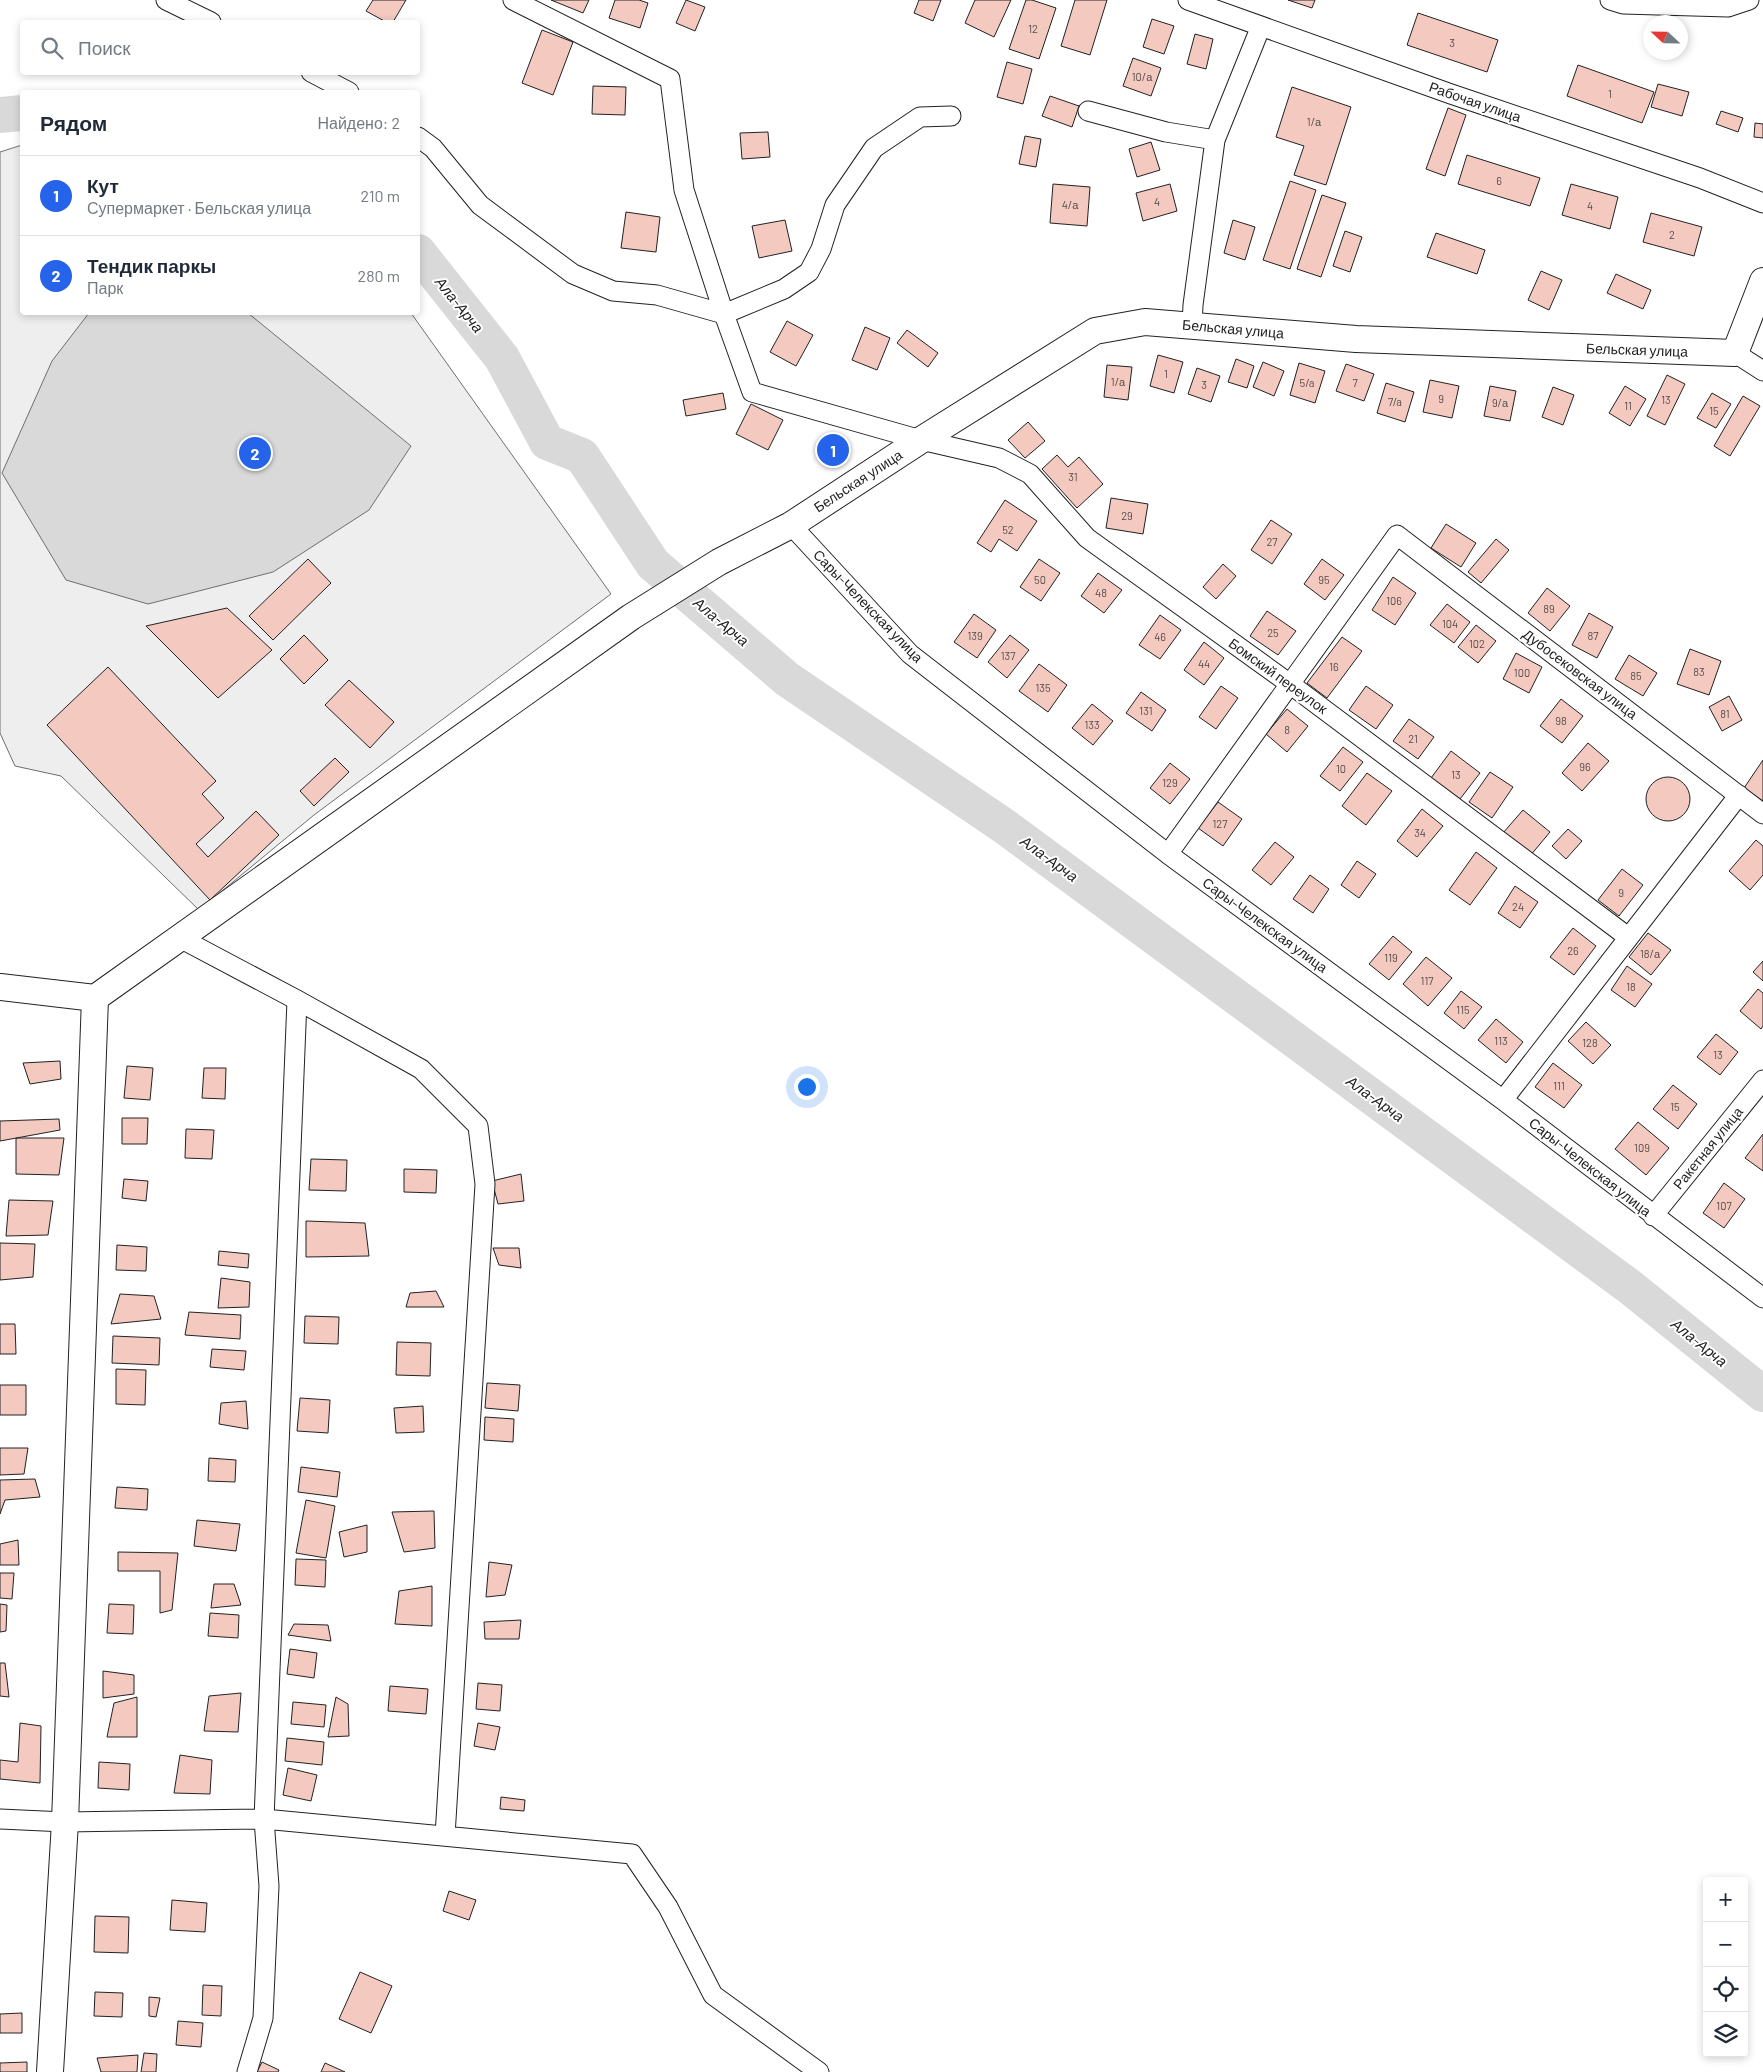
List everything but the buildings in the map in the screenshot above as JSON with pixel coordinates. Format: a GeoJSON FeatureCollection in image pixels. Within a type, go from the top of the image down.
{"type":"FeatureCollection","features":[{"type":"Feature","properties":{"kind":"street"},"geometry":{"type":"LineString","coordinates":[[166,0],[207,20]]}},
{"type":"Feature","properties":{"kind":"street"},"geometry":{"type":"LineString","coordinates":[[513,0],[670,79],[684,190],[724,314]]}},
{"type":"Feature","properties":{"kind":"street","name":"Рабочая улица"},"geometry":{"type":"LineString","coordinates":[[1188,0],[1451,94],[1700,178],[1763,203]]}},
{"type":"Feature","properties":{"kind":"street"},"geometry":{"type":"LineString","coordinates":[[1610,0],[1623,4],[1728,7],[1749,0]]}},
{"type":"Feature","properties":{"kind":"street"},"geometry":{"type":"LineString","coordinates":[[1192,326],[1192,305],[1215,140],[1261,26]]}},
{"type":"Feature","properties":{"kind":"street"},"geometry":{"type":"LineString","coordinates":[[317,75],[345,90]]}},
{"type":"Feature","properties":{"kind":"street"},"geometry":{"type":"LineString","coordinates":[[1088,111],[1166,132],[1215,140]]}},
{"type":"Feature","properties":{"kind":"street"},"geometry":{"type":"LineString","coordinates":[[420,138],[433,148],[480,205],[573,274],[613,291],[657,295],[724,314],[784,289],[809,272],[821,249],[835,205],[874,148],[920,117],[951,116]]}},
{"type":"Feature","properties":{"kind":"street"},"geometry":{"type":"LineString","coordinates":[[1763,281],[1735,353],[1763,371]]}},
{"type":"Feature","properties":{"kind":"street","name":"Бомский переулок"},"geometry":{"type":"LineString","coordinates":[[724,314],[752,392],[921,440],[998,458],[1030,474],[1087,538],[1290,684],[1628,937]]}},
{"type":"Feature","properties":{"kind":"street","name":"Бельская улица"},"geometry":{"type":"LineString","coordinates":[[96,998],[630,617],[719,562],[791,525],[921,440],[1095,332],[1145,322],[1356,340],[1735,353]]}},
{"type":"Feature","properties":{"kind":"street","name":"Сары-Челекская улица"},"geometry":{"type":"LineString","coordinates":[[791,525],[910,654],[1168,854],[1503,1100],[1763,1298]]}},
{"type":"Feature","properties":{"kind":"street","name":"Дубосековская улица"},"geometry":{"type":"LineString","coordinates":[[1290,684],[1397,535],[1763,814]]}},
{"type":"Feature","properties":{"kind":"street"},"geometry":{"type":"LineString","coordinates":[[1168,854],[1290,684]]}},
{"type":"Feature","properties":{"kind":"street"},"geometry":{"type":"LineString","coordinates":[[1503,1100],[1739,795]]}},
{"type":"Feature","properties":{"kind":"street"},"geometry":{"type":"LineString","coordinates":[[180,938],[421,1069],[478,1126],[485,1184],[445,1836]]}},
{"type":"Feature","properties":{"kind":"street"},"geometry":{"type":"LineString","coordinates":[[0,987],[96,998],[65,1822],[50,2072]]}},
{"type":"Feature","properties":{"kind":"street"},"geometry":{"type":"LineString","coordinates":[[247,2072],[263,2018],[269,1886],[264,1819],[297,1000]]}},
{"type":"Feature","properties":{"kind":"street","name":"Ракетная улица"},"geometry":{"type":"LineString","coordinates":[[1653,1216],[1763,1080]]}},
{"type":"Feature","properties":{"kind":"street"},"geometry":{"type":"LineString","coordinates":[[0,1819],[65,1822],[264,1819],[632,1854],[668,1907],[713,1995],[819,2072]]}},
{"type":"Feature","properties":{"kind":"shaded area"},"geometry":{"type":"Polygon","coordinates":[[[20,146],[20,315],[412,315],[611,594],[314,815],[199,910],[61,776],[15,766],[0,733],[0,152],[20,146]]]}},
{"type":"Feature","properties":{"kind":"shaded area"},"geometry":{"type":"Polygon","coordinates":[[[87,315],[250,315],[411,446],[369,510],[273,572],[148,604],[66,580],[2,473],[52,361],[87,315]]]}},
{"type":"Feature","properties":{"kind":"waterway","name":"Ала-Арча"},"geometry":{"type":"LineString","coordinates":[[0,115],[20,113]]}},
{"type":"Feature","properties":{"kind":"waterway","name":"Ала-Арча"},"geometry":{"type":"LineString","coordinates":[[420,255],[502,358],[547,442],[582,456],[653,564],[787,679],[1004,826],[1630,1287],[1763,1394]]}},
{"type":"Feature","properties":{"kind":"place","name":"Кут"},"geometry":{"type":"Point","coordinates":[833,450]}},
{"type":"Feature","properties":{"kind":"place","name":"Тендик паркы"},"geometry":{"type":"Point","coordinates":[255,453]}}]}
